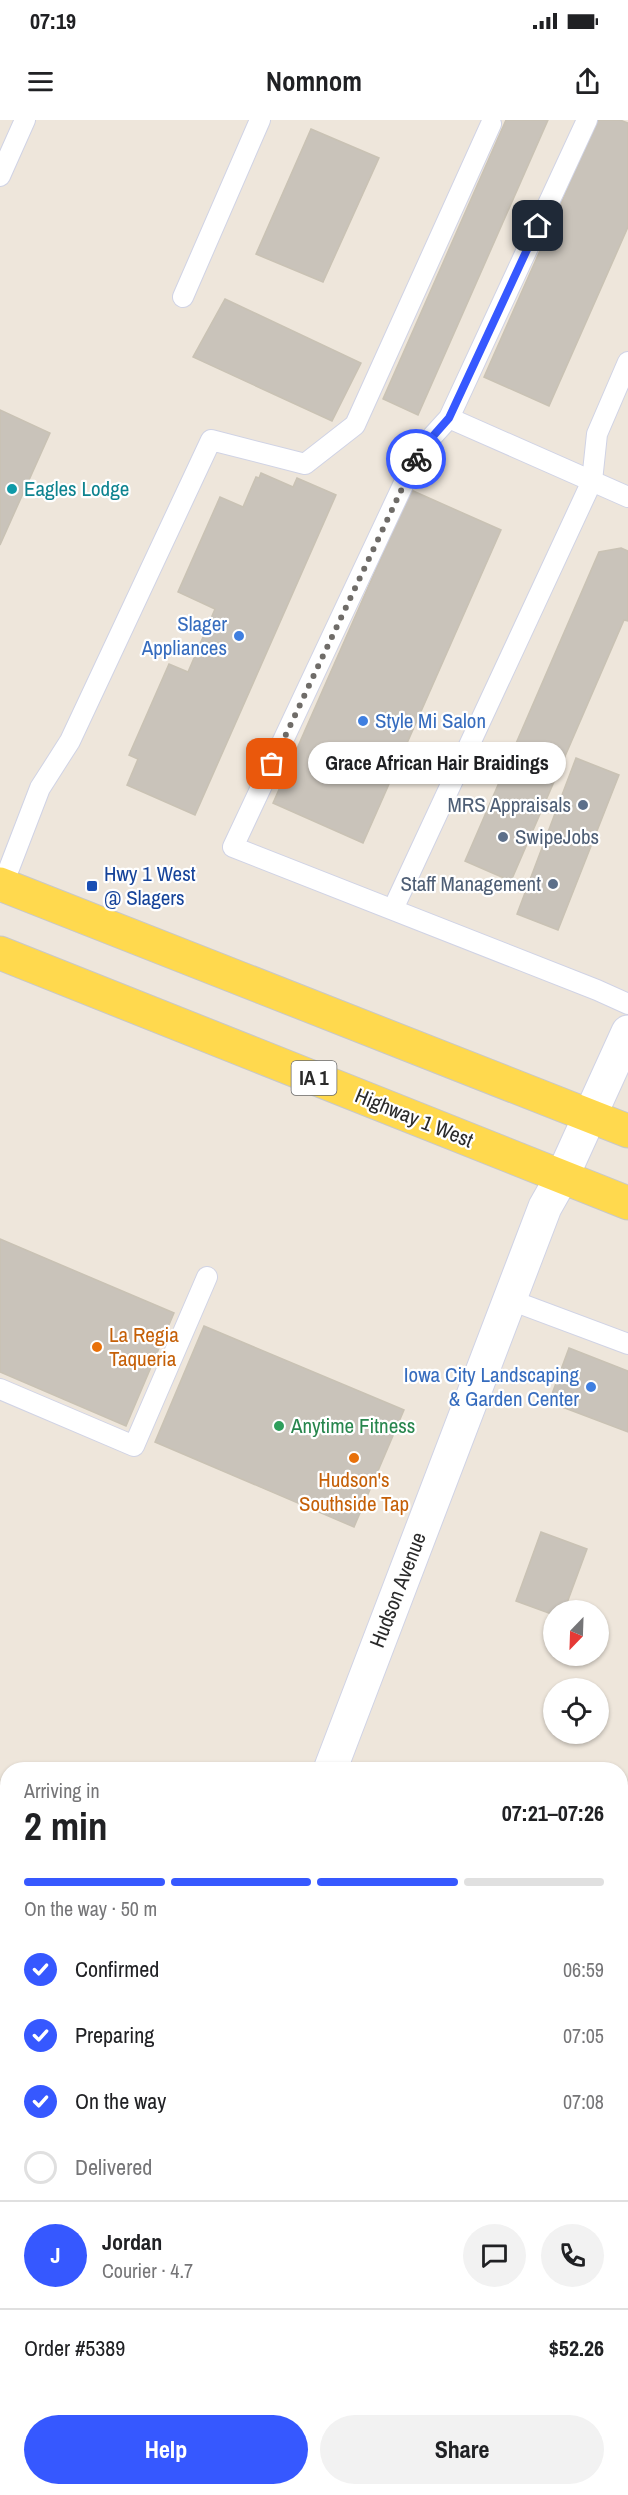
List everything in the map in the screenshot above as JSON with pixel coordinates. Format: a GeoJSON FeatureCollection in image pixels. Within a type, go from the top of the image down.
{"type":"FeatureCollection","features":[{"type":"Feature","properties":{"kind":"main road"},"geometry":{"type":"LineString","coordinates":[[1,887],[628,1131]]}},
{"type":"Feature","properties":{"kind":"main road","name":"Highway 1 West"},"geometry":{"type":"LineString","coordinates":[[0,953],[628,1203]]}},
{"type":"Feature","properties":{"kind":"street","name":"Hudson Avenue"},"geometry":{"type":"LineString","coordinates":[[333,1762],[545,1207],[562,1177],[628,1032]]}},
{"type":"Feature","properties":{"kind":"lane"},"geometry":{"type":"LineString","coordinates":[[0,176],[25,120]]}},
{"type":"Feature","properties":{"kind":"lane"},"geometry":{"type":"LineString","coordinates":[[183,297],[260,120]]}},
{"type":"Feature","properties":{"kind":"lane"},"geometry":{"type":"LineString","coordinates":[[587,120],[449,418],[419,452],[233,847],[628,1004]]}},
{"type":"Feature","properties":{"kind":"lane"},"geometry":{"type":"LineString","coordinates":[[1,887],[39,788],[70,741],[211,440],[305,464],[355,426],[491,124]]}},
{"type":"Feature","properties":{"kind":"lane"},"geometry":{"type":"LineString","coordinates":[[393,909],[592,481],[597,434],[622,392],[628,362]]}},
{"type":"Feature","properties":{"kind":"lane"},"geometry":{"type":"LineString","coordinates":[[449,418],[628,497]]}},
{"type":"Feature","properties":{"kind":"lane"},"geometry":{"type":"LineString","coordinates":[[0,1389],[134,1446],[207,1277]]}},
{"type":"Feature","properties":{"kind":"lane"},"geometry":{"type":"LineString","coordinates":[[508,1299],[628,1344]]}},
{"type":"Feature","properties":{"kind":"building"},"geometry":{"type":"Polygon","coordinates":[[[506,120],[548,120],[418,415],[383,399],[506,120]]]}},
{"type":"Feature","properties":{"kind":"building"},"geometry":{"type":"Polygon","coordinates":[[[598,120],[620,120],[628,123],[628,227],[549,406],[484,377],[598,120]]]}},
{"type":"Feature","properties":{"kind":"building"},"geometry":{"type":"Polygon","coordinates":[[[311,129],[379,158],[323,282],[256,254],[311,129]]]}},
{"type":"Feature","properties":{"kind":"building"},"geometry":{"type":"Polygon","coordinates":[[[225,299],[361,363],[332,421],[193,357],[225,299]]]}},
{"type":"Feature","properties":{"kind":"building","name":"Eagles Lodge"},"geometry":{"type":"Polygon","coordinates":[[[0,410],[50,433],[0,545],[0,410]]]}},
{"type":"Feature","properties":{"kind":"building","name":"Slager Appliances"},"geometry":{"type":"Polygon","coordinates":[[[261,473],[293,487],[297,478],[336,495],[195,815],[127,785],[138,759],[129,755],[169,664],[188,672],[215,609],[178,592],[220,497],[243,507],[256,477],[259,478],[261,473]]]}},
{"type":"Feature","properties":{"kind":"building"},"geometry":{"type":"Polygon","coordinates":[[[411,490],[501,530],[363,843],[273,803],[411,490]]]}},
{"type":"Feature","properties":{"kind":"building"},"geometry":{"type":"Polygon","coordinates":[[[621,548],[628,551],[628,621],[624,620],[511,881],[465,861],[599,552],[621,548]]]}},
{"type":"Feature","properties":{"kind":"building"},"geometry":{"type":"Polygon","coordinates":[[[576,758],[619,775],[558,930],[517,914],[576,758]]]}},
{"type":"Feature","properties":{"kind":"building"},"geometry":{"type":"Polygon","coordinates":[[[0,1239],[174,1313],[126,1426],[0,1372],[0,1239]]]}},
{"type":"Feature","properties":{"kind":"building"},"geometry":{"type":"Polygon","coordinates":[[[204,1326],[404,1410],[354,1527],[155,1442],[204,1326]]]}},
{"type":"Feature","properties":{"kind":"building","name":"Iowa City Landscaping & Garden Center"},"geometry":{"type":"Polygon","coordinates":[[[569,1348],[628,1371],[628,1432],[549,1402],[569,1348]]]}},
{"type":"Feature","properties":{"kind":"building"},"geometry":{"type":"Polygon","coordinates":[[[541,1532],[587,1549],[568,1600],[543,1600],[543,1611],[516,1601],[541,1532]]]}},
{"type":"Feature","properties":{"kind":"way so far"},"geometry":{"type":"LineString","coordinates":[[272,764],[416,459]]}},
{"type":"Feature","properties":{"kind":"place","name":"Eagles Lodge"},"geometry":{"type":"Point","coordinates":[12,489]}},
{"type":"Feature","properties":{"kind":"place","name":"Slager Appliances"},"geometry":{"type":"Point","coordinates":[239,636]}},
{"type":"Feature","properties":{"kind":"place","name":"Style Mi Salon"},"geometry":{"type":"Point","coordinates":[363,721]}},
{"type":"Feature","properties":{"kind":"place","name":"Grace African Hair Braidings"},"geometry":{"type":"Point","coordinates":[272,764]}},
{"type":"Feature","properties":{"kind":"place","name":"MRS Appraisals"},"geometry":{"type":"Point","coordinates":[583,805]}},
{"type":"Feature","properties":{"kind":"place","name":"SwipeJobs"},"geometry":{"type":"Point","coordinates":[503,837]}},
{"type":"Feature","properties":{"kind":"place","name":"Staff Management"},"geometry":{"type":"Point","coordinates":[553,884]}},
{"type":"Feature","properties":{"kind":"place","name":"Hwy 1 West @ Slagers"},"geometry":{"type":"Point","coordinates":[92,886]}},
{"type":"Feature","properties":{"kind":"place","name":"La Regia Taqueria"},"geometry":{"type":"Point","coordinates":[97,1347]}},
{"type":"Feature","properties":{"kind":"place","name":"Iowa City Landscaping & Garden Center"},"geometry":{"type":"Point","coordinates":[591,1387]}},
{"type":"Feature","properties":{"kind":"place","name":"Anytime Fitness"},"geometry":{"type":"Point","coordinates":[279,1426]}},
{"type":"Feature","properties":{"kind":"place","name":"Hudson's Southside Tap"},"geometry":{"type":"Point","coordinates":[354,1458]}},
{"type":"Feature","properties":{"kind":"route"},"geometry":{"type":"LineString","coordinates":[[416,459],[419,452],[449,418],[538,226]]}}]}
